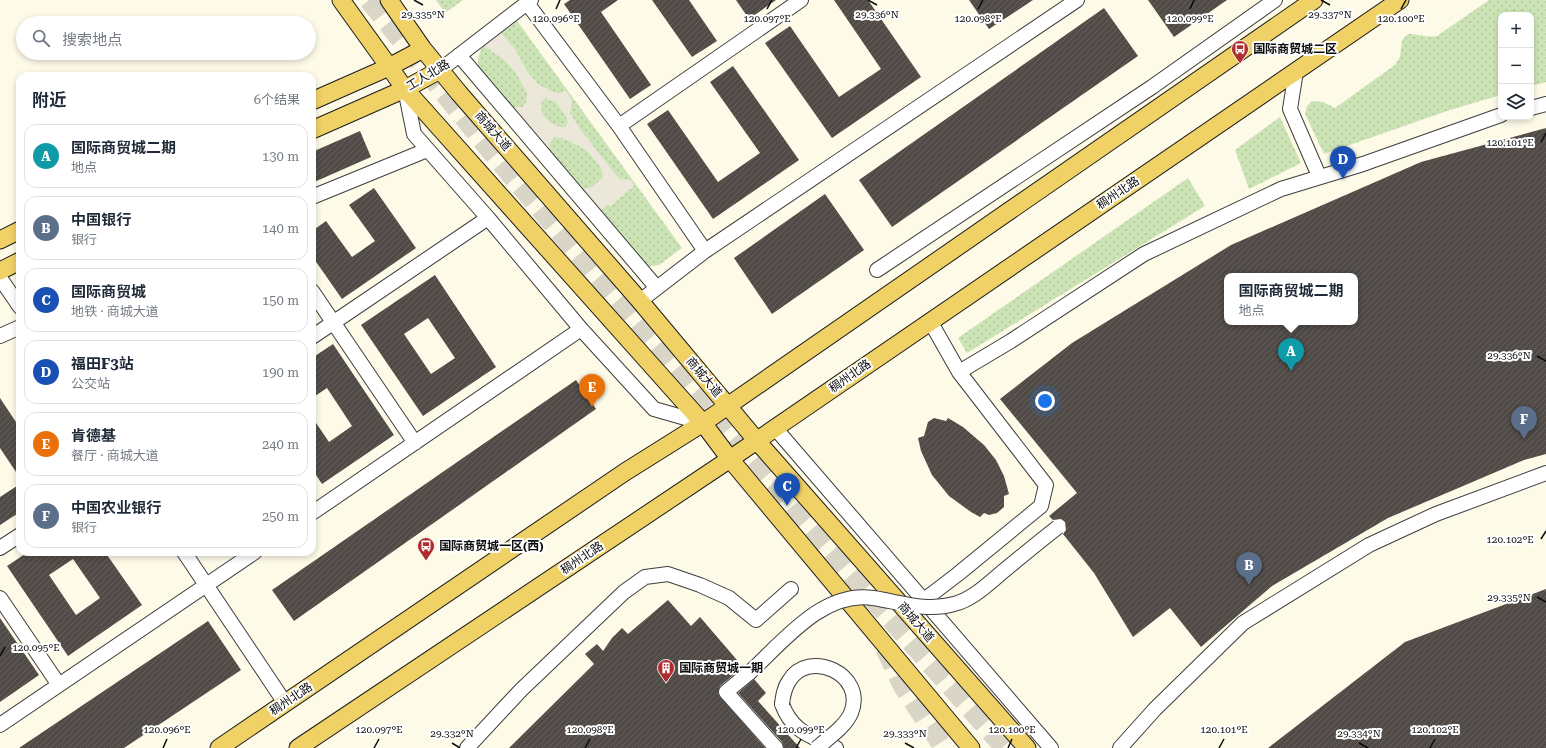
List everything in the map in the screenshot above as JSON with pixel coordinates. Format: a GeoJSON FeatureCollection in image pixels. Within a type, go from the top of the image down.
{"type":"FeatureCollection","features":[{"type":"Feature","properties":{"kind":"main road"},"geometry":{"type":"LineString","coordinates":[[341,0],[405,89],[703,423],[730,459],[970,748]]}},
{"type":"Feature","properties":{"kind":"main road","name":"商城大道"},"geometry":{"type":"LineString","coordinates":[[389,0],[423,49],[440,70],[640,301],[757,441],[1027,748]]}},
{"type":"Feature","properties":{"kind":"main road","name":"稠州北路"},"geometry":{"type":"LineString","coordinates":[[219,748],[618,476],[703,423],[1314,0]]}},
{"type":"Feature","properties":{"kind":"main road","name":"稠州北路"},"geometry":{"type":"LineString","coordinates":[[298,748],[757,441],[1400,0]]}},
{"type":"Feature","properties":{"kind":"main road","name":"工人北路"},"geometry":{"type":"LineString","coordinates":[[316,99],[388,67],[423,49]]}},
{"type":"Feature","properties":{"kind":"main road","name":"工人北路"},"geometry":{"type":"LineString","coordinates":[[316,128],[405,89],[440,70]]}},
{"type":"Feature","properties":{"kind":"main road"},"geometry":{"type":"LineString","coordinates":[[0,240],[16,232]]}},
{"type":"Feature","properties":{"kind":"main road"},"geometry":{"type":"LineString","coordinates":[[0,271],[16,263]]}},
{"type":"Feature","properties":{"kind":"street"},"geometry":{"type":"LineString","coordinates":[[619,126],[801,0]]}},
{"type":"Feature","properties":{"kind":"street"},"geometry":{"type":"LineString","coordinates":[[640,301],[705,251],[1077,0]]}},
{"type":"Feature","properties":{"kind":"street"},"geometry":{"type":"LineString","coordinates":[[877,270],[1152,87],[1275,0]]}},
{"type":"Feature","properties":{"kind":"street"},"geometry":{"type":"LineString","coordinates":[[529,2],[619,126],[705,251]]}},
{"type":"Feature","properties":{"kind":"street","name":"工人北路"},"geometry":{"type":"LineString","coordinates":[[440,70],[529,2]]}},
{"type":"Feature","properties":{"kind":"street"},"geometry":{"type":"LineString","coordinates":[[459,55],[657,288]]}},
{"type":"Feature","properties":{"kind":"street"},"geometry":{"type":"LineString","coordinates":[[1296,71],[1290,109],[1319,176]]}},
{"type":"Feature","properties":{"kind":"street"},"geometry":{"type":"LineString","coordinates":[[405,89],[414,134],[488,218],[581,329],[654,409],[703,423]]}},
{"type":"Feature","properties":{"kind":"street"},"geometry":{"type":"LineString","coordinates":[[1534,107],[1546,104]]}},
{"type":"Feature","properties":{"kind":"street"},"geometry":{"type":"LineString","coordinates":[[959,372],[1011,341],[1144,254],[1281,189],[1319,176],[1362,164],[1498,116]]}},
{"type":"Feature","properties":{"kind":"street"},"geometry":{"type":"LineString","coordinates":[[316,195],[427,150]]}},
{"type":"Feature","properties":{"kind":"street"},"geometry":{"type":"LineString","coordinates":[[316,334],[488,218]]}},
{"type":"Feature","properties":{"kind":"street"},"geometry":{"type":"LineString","coordinates":[[0,278],[16,302]]}},
{"type":"Feature","properties":{"kind":"street"},"geometry":{"type":"LineString","coordinates":[[316,297],[415,443]]}},
{"type":"Feature","properties":{"kind":"street"},"geometry":{"type":"LineString","coordinates":[[924,600],[1041,506],[1046,485],[959,372],[930,321]]}},
{"type":"Feature","properties":{"kind":"street"},"geometry":{"type":"LineString","coordinates":[[0,336],[16,329]]}},
{"type":"Feature","properties":{"kind":"street"},"geometry":{"type":"LineString","coordinates":[[316,510],[581,329]]}},
{"type":"Feature","properties":{"kind":"street"},"geometry":{"type":"LineString","coordinates":[[775,428],[1051,748]]}},
{"type":"Feature","properties":{"kind":"street"},"geometry":{"type":"LineString","coordinates":[[1120,748],[1155,709],[1243,623],[1369,545],[1436,514],[1546,473]]}},
{"type":"Feature","properties":{"kind":"street"},"geometry":{"type":"LineString","coordinates":[[776,748],[726,692],[813,615],[825,606],[840,600],[855,598],[872,598],[914,606],[934,608],[954,604],[974,595],[1058,527]]}},
{"type":"Feature","properties":{"kind":"street"},"geometry":{"type":"LineString","coordinates":[[0,548],[16,538]]}},
{"type":"Feature","properties":{"kind":"street"},"geometry":{"type":"LineString","coordinates":[[187,556],[285,703]]}},
{"type":"Feature","properties":{"kind":"street"},"geometry":{"type":"LineString","coordinates":[[0,725],[249,556]]}},
{"type":"Feature","properties":{"kind":"street"},"geometry":{"type":"LineString","coordinates":[[467,748],[521,690],[624,592],[645,577],[668,574],[700,585],[729,598],[756,620],[791,589]]}},
{"type":"Feature","properties":{"kind":"street"},"geometry":{"type":"LineString","coordinates":[[0,598],[59,685]]}},
{"type":"Feature","properties":{"kind":"street"},"geometry":{"type":"LineString","coordinates":[[817,748],[846,721],[851,713],[854,701],[848,682],[841,674],[832,669],[820,666],[809,667],[798,672],[789,680],[784,692],[782,704],[786,718],[796,728],[836,748]]}},
{"type":"Feature","properties":{"kind":"green space"},"geometry":{"type":"Polygon","coordinates":[[[436,0],[463,0],[445,13],[436,0]]]}},
{"type":"Feature","properties":{"kind":"green space"},"geometry":{"type":"Polygon","coordinates":[[[1489,0],[1546,0],[1546,82],[1534,85],[1534,12],[1498,12],[1498,96],[1450,110],[1324,154],[1305,114],[1307,106],[1312,101],[1323,102],[1335,108],[1395,65],[1400,57],[1402,40],[1408,34],[1430,37],[1437,36],[1489,0]]]}},
{"type":"Feature","properties":{"kind":"green space"},"geometry":{"type":"Polygon","coordinates":[[[515,18],[682,248],[659,265],[644,267],[479,69],[478,60],[483,46],[488,40],[515,18]]]}},
{"type":"Feature","properties":{"kind":"green space"},"geometry":{"type":"Polygon","coordinates":[[[1280,117],[1301,163],[1249,189],[1235,150],[1280,117]]]}},
{"type":"Feature","properties":{"kind":"green space"},"geometry":{"type":"Polygon","coordinates":[[[1188,178],[1205,206],[967,353],[958,338],[1188,178]]]}},
{"type":"Feature","properties":{"kind":"shaded area"},"geometry":{"type":"Polygon","coordinates":[[[501,33],[515,49],[527,71],[538,84],[555,93],[561,93],[565,90],[572,100],[570,113],[581,130],[616,175],[620,179],[631,180],[634,186],[611,206],[608,205],[600,211],[581,190],[592,187],[601,179],[603,175],[600,166],[586,150],[565,139],[555,137],[550,143],[549,151],[512,107],[522,107],[526,102],[527,93],[516,73],[503,59],[484,46],[501,33]],[[545,98],[541,103],[542,114],[551,123],[565,127],[568,122],[556,102],[545,98]]]}},
{"type":"Feature","properties":{"kind":"building"},"geometry":{"type":"Polygon","coordinates":[[[570,0],[618,0],[601,12],[651,85],[630,99],[564,4],[570,0]]]}},
{"type":"Feature","properties":{"kind":"building"},"geometry":{"type":"Polygon","coordinates":[[[652,0],[689,0],[717,41],[692,57],[652,0]]]}},
{"type":"Feature","properties":{"kind":"building"},"geometry":{"type":"Polygon","coordinates":[[[736,0],[776,0],[749,19],[736,0]]]}},
{"type":"Feature","properties":{"kind":"building"},"geometry":{"type":"Polygon","coordinates":[[[834,0],[868,0],[921,77],[832,138],[765,43],[790,26],[839,97],[881,69],[834,0]]]}},
{"type":"Feature","properties":{"kind":"building"},"geometry":{"type":"Polygon","coordinates":[[[969,0],[1033,0],[989,29],[969,0]]]}},
{"type":"Feature","properties":{"kind":"building"},"geometry":{"type":"Polygon","coordinates":[[[1148,0],[1227,0],[1174,37],[1148,0]]]}},
{"type":"Feature","properties":{"kind":"building"},"geometry":{"type":"Polygon","coordinates":[[[1104,8],[1138,56],[892,227],[859,180],[1104,8]]]}},
{"type":"Feature","properties":{"kind":"building"},"geometry":{"type":"Polygon","coordinates":[[[733,66],[799,160],[713,219],[647,124],[668,110],[718,182],[760,153],[710,82],[733,66]]]}},
{"type":"Feature","properties":{"kind":"building"},"geometry":{"type":"Polygon","coordinates":[[[1546,128],[1546,454],[1524,460],[1388,518],[1272,586],[1201,647],[1170,608],[1133,637],[1094,573],[1063,534],[1066,530],[1065,522],[1061,519],[1053,520],[1049,516],[1077,493],[1000,399],[1072,343],[1231,245],[1421,162],[1546,128]]]}},
{"type":"Feature","properties":{"kind":"building"},"geometry":{"type":"Polygon","coordinates":[[[360,131],[371,157],[316,181],[316,150],[360,131]]]}},
{"type":"Feature","properties":{"kind":"building"},"geometry":{"type":"Polygon","coordinates":[[[374,188],[416,248],[342,299],[316,262],[316,228],[326,221],[352,257],[375,241],[349,205],[374,188]]]}},
{"type":"Feature","properties":{"kind":"building"},"geometry":{"type":"Polygon","coordinates":[[[825,194],[864,250],[772,314],[734,258],[825,194]]]}},
{"type":"Feature","properties":{"kind":"building"},"geometry":{"type":"Polygon","coordinates":[[[435,275],[496,367],[423,416],[361,325],[435,275]],[[428,318],[404,334],[431,374],[455,358],[428,318]]]}},
{"type":"Feature","properties":{"kind":"building"},"geometry":{"type":"Polygon","coordinates":[[[333,344],[394,435],[322,484],[316,475],[316,423],[329,442],[352,426],[327,388],[316,395],[316,355],[333,344]]]}},
{"type":"Feature","properties":{"kind":"building"},"geometry":{"type":"Polygon","coordinates":[[[576,380],[596,409],[294,621],[272,590],[576,380]]]}},
{"type":"Feature","properties":{"kind":"building"},"geometry":{"type":"Polygon","coordinates":[[[0,398],[16,422],[16,472],[0,448],[0,398]]]}},
{"type":"Feature","properties":{"kind":"building"},"geometry":{"type":"Polygon","coordinates":[[[934,418],[946,421],[948,418],[963,427],[984,445],[996,460],[1004,476],[1009,494],[1004,496],[1004,507],[997,513],[989,515],[984,513],[980,517],[971,512],[949,496],[932,475],[921,451],[918,438],[924,436],[928,422],[934,418]]]}},
{"type":"Feature","properties":{"kind":"building"},"geometry":{"type":"Polygon","coordinates":[[[16,487],[16,515],[0,525],[0,497],[16,487]]]}},
{"type":"Feature","properties":{"kind":"building"},"geometry":{"type":"Polygon","coordinates":[[[22,556],[108,556],[142,605],[68,656],[7,566],[22,556]],[[73,559],[49,575],[76,615],[100,598],[73,559]]]}},
{"type":"Feature","properties":{"kind":"building"},"geometry":{"type":"Polygon","coordinates":[[[1546,589],[1546,748],[1268,748],[1405,642],[1546,589]]]}},
{"type":"Feature","properties":{"kind":"building","name":"国际商贸城一期"},"geometry":{"type":"Polygon","coordinates":[[[668,600],[691,626],[700,617],[743,667],[720,686],[718,694],[765,748],[509,748],[594,664],[585,654],[597,644],[603,651],[612,638],[622,628],[628,634],[668,600]]]}},
{"type":"Feature","properties":{"kind":"building"},"geometry":{"type":"Polygon","coordinates":[[[0,618],[39,675],[0,702],[0,618]]]}},
{"type":"Feature","properties":{"kind":"building"},"geometry":{"type":"Polygon","coordinates":[[[208,621],[241,670],[124,748],[19,748],[208,621]]]}},
{"type":"Feature","properties":{"kind":"building"},"geometry":{"type":"Polygon","coordinates":[[[754,679],[766,693],[758,701],[800,748],[784,748],[782,742],[738,693],[754,679]]]}},
{"type":"Feature","properties":{"kind":"tunnel"},"geometry":{"type":"LineString","coordinates":[[369,0],[490,150],[846,569],[1005,748]]}},
{"type":"Feature","properties":{"kind":"tunnel"},"geometry":{"type":"LineString","coordinates":[[885,648],[903,686],[944,748]]}},
{"type":"Feature","properties":{"kind":"place","name":"国际商贸城二区"},"geometry":{"type":"Point","coordinates":[1240,64]}},
{"type":"Feature","properties":{"kind":"place","name":"福田F3站"},"geometry":{"type":"Point","coordinates":[1343,179]}},
{"type":"Feature","properties":{"kind":"place","name":"国际商贸城二期"},"geometry":{"type":"Point","coordinates":[1291,371]}},
{"type":"Feature","properties":{"kind":"place","name":"肯德基"},"geometry":{"type":"Point","coordinates":[592,407]}},
{"type":"Feature","properties":{"kind":"place","name":"中国农业银行"},"geometry":{"type":"Point","coordinates":[1524,439]}},
{"type":"Feature","properties":{"kind":"place","name":"国际商贸城"},"geometry":{"type":"Point","coordinates":[787,506]}},
{"type":"Feature","properties":{"kind":"place","name":"国际商贸城一区(西)"},"geometry":{"type":"Point","coordinates":[426,561]}},
{"type":"Feature","properties":{"kind":"place","name":"中国银行"},"geometry":{"type":"Point","coordinates":[1249,585]}},
{"type":"Feature","properties":{"kind":"place","name":"国际商贸城一期"},"geometry":{"type":"Point","coordinates":[666,683]}}]}
